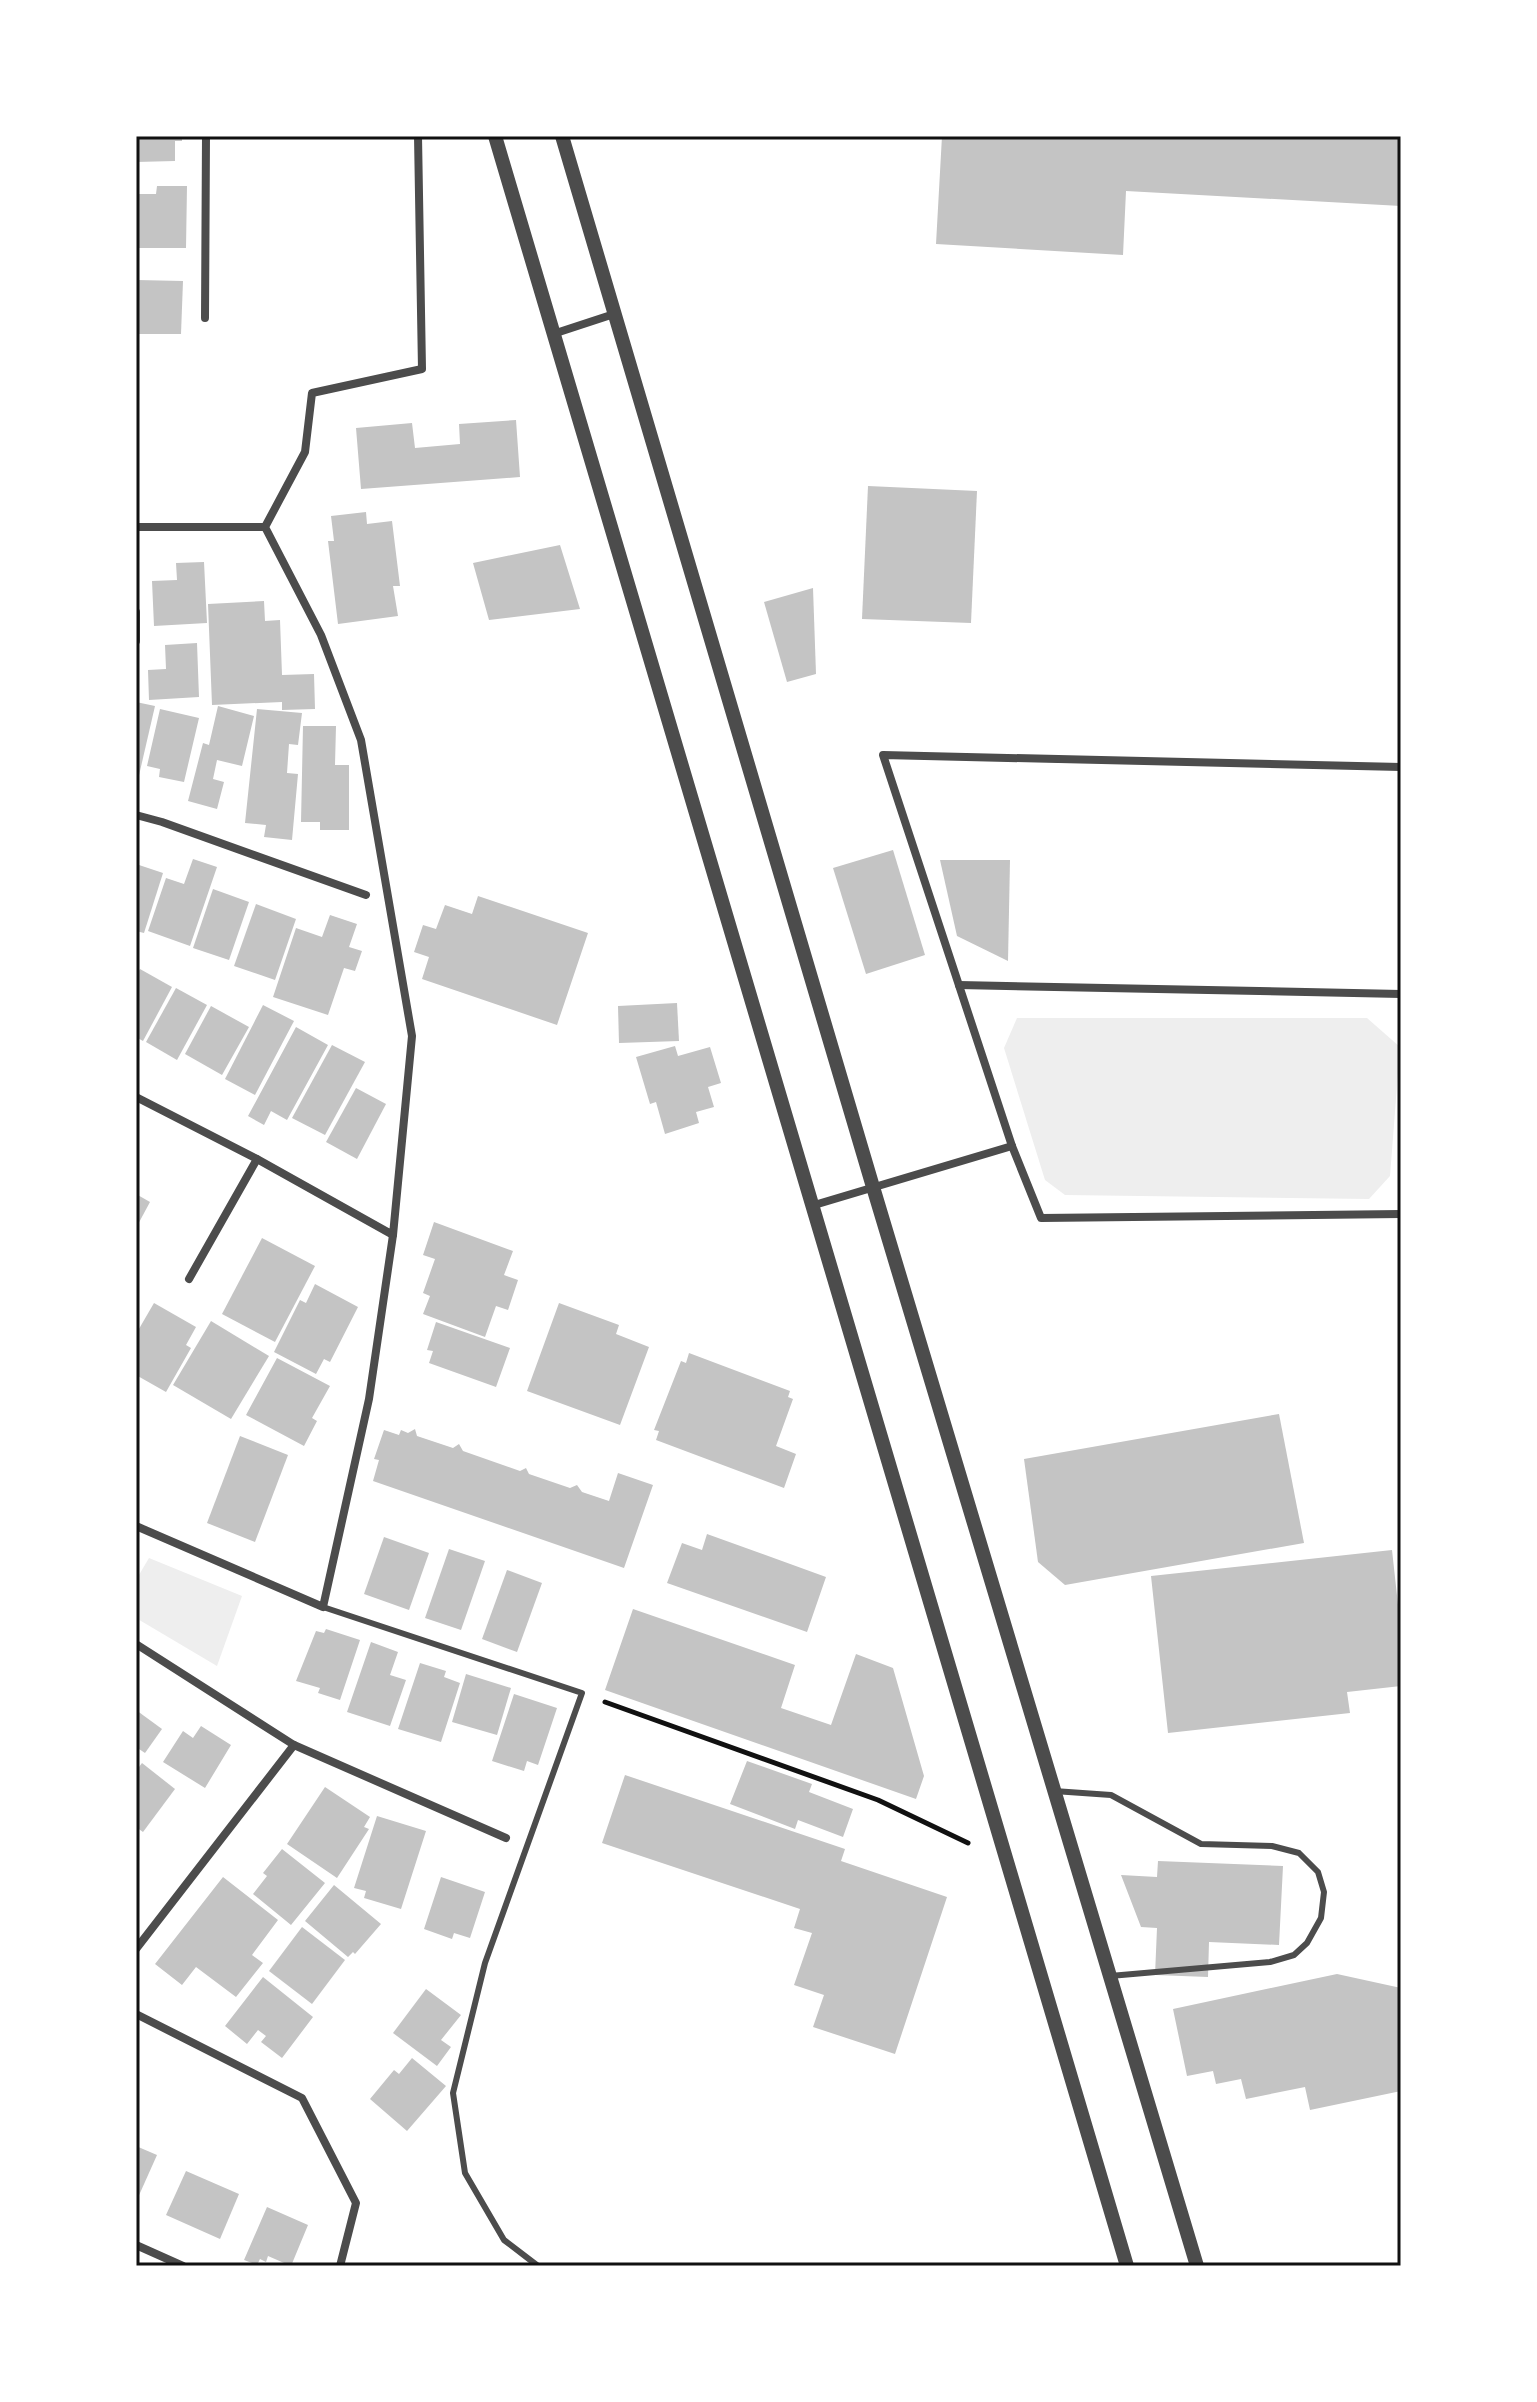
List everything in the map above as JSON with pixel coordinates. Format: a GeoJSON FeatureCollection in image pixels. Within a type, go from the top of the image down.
{"type":"FeatureCollection","features":[{"type":"Feature","properties":{"kind":"street"},"geometry":{"type":"LineString","coordinates":[[205,318],[206,136]]}},
{"type":"Feature","properties":{"kind":"street"},"geometry":{"type":"LineString","coordinates":[[265,527],[305,452],[312,393],[422,369],[418,136]]}},
{"type":"Feature","properties":{"kind":"street"},"geometry":{"type":"LineString","coordinates":[[495,136],[1127,2266]]}},
{"type":"Feature","properties":{"kind":"street"},"geometry":{"type":"LineString","coordinates":[[562,136],[1197,2266]]}},
{"type":"Feature","properties":{"kind":"street"},"geometry":{"type":"LineString","coordinates":[[553,334],[614,314]]}},
{"type":"Feature","properties":{"kind":"street"},"geometry":{"type":"LineString","coordinates":[[136,527],[265,527]]}},
{"type":"Feature","properties":{"kind":"street"},"geometry":{"type":"LineString","coordinates":[[136,1527],[323,1607],[369,1399],[393,1235],[412,1036],[364,756],[361,740],[321,635],[265,527]]}},
{"type":"Feature","properties":{"kind":"street"},"geometry":{"type":"LineString","coordinates":[[136,612],[136,641]]}},
{"type":"Feature","properties":{"kind":"street"},"geometry":{"type":"LineString","coordinates":[[1401,767],[883,755],[1012,1146],[1041,1218],[1401,1214]]}},
{"type":"Feature","properties":{"kind":"street"},"geometry":{"type":"LineString","coordinates":[[136,815],[366,895]]}},
{"type":"Feature","properties":{"kind":"street"},"geometry":{"type":"LineString","coordinates":[[959,985],[1401,994]]}},
{"type":"Feature","properties":{"kind":"street"},"geometry":{"type":"LineString","coordinates":[[136,1097],[257,1159],[393,1235]]}},
{"type":"Feature","properties":{"kind":"street"},"geometry":{"type":"LineString","coordinates":[[811,1206],[1012,1146]]}},
{"type":"Feature","properties":{"kind":"street"},"geometry":{"type":"LineString","coordinates":[[189,1279],[257,1159]]}},
{"type":"Feature","properties":{"kind":"street"},"geometry":{"type":"LineString","coordinates":[[136,1644],[294,1745],[506,1838]]}},
{"type":"Feature","properties":{"kind":"street"},"geometry":{"type":"LineString","coordinates":[[136,1949],[294,1745]]}},
{"type":"Feature","properties":{"kind":"street"},"geometry":{"type":"LineString","coordinates":[[136,2014],[302,2098],[356,2203],[340,2266]]}},
{"type":"Feature","properties":{"kind":"street"},"geometry":{"type":"LineString","coordinates":[[136,2245],[183,2266]]}},
{"type":"Feature","properties":{"kind":"lane"},"geometry":{"type":"LineString","coordinates":[[323,1607],[582,1693],[485,1963],[453,2093],[465,2173],[504,2240],[538,2266]]}},
{"type":"Feature","properties":{"kind":"lane"},"geometry":{"type":"LineString","coordinates":[[1054,1791],[1111,1795],[1201,1844],[1272,1846],[1299,1853],[1318,1872],[1324,1892],[1321,1918],[1307,1943],[1294,1955],[1270,1962],[1110,1976]]}},
{"type":"Feature","properties":{"kind":"path"},"geometry":{"type":"LineString","coordinates":[[582,1693],[878,1800],[1007,1862]]}},
{"type":"Feature","properties":{"kind":"shaded area"},"geometry":{"type":"Polygon","coordinates":[[[1017,1018],[1367,1018],[1400,1047],[1390,1176],[1369,1199],[1065,1195],[1045,1180],[1004,1048],[1017,1018]]]}},
{"type":"Feature","properties":{"kind":"shaded area"},"geometry":{"type":"Polygon","coordinates":[[[149,1558],[242,1596],[217,1666],[136,1618],[136,1580],[149,1558]]]}},
{"type":"Feature","properties":{"kind":"building"},"geometry":{"type":"Polygon","coordinates":[[[136,136],[182,136],[182,141],[175,141],[175,161],[136,162],[136,136]]]}},
{"type":"Feature","properties":{"kind":"building"},"geometry":{"type":"Polygon","coordinates":[[[942,136],[1401,136],[1401,206],[1126,191],[1123,255],[936,244],[942,136]]]}},
{"type":"Feature","properties":{"kind":"building"},"geometry":{"type":"Polygon","coordinates":[[[157,186],[187,186],[186,248],[136,248],[136,194],[156,194],[157,186]]]}},
{"type":"Feature","properties":{"kind":"building"},"geometry":{"type":"Polygon","coordinates":[[[137,280],[183,281],[181,334],[136,334],[137,280]]]}},
{"type":"Feature","properties":{"kind":"building"},"geometry":{"type":"Polygon","coordinates":[[[516,420],[520,477],[361,489],[356,428],[412,423],[415,448],[460,444],[459,424],[516,420]]]}},
{"type":"Feature","properties":{"kind":"building"},"geometry":{"type":"Polygon","coordinates":[[[868,486],[977,491],[971,623],[862,619],[868,486]]]}},
{"type":"Feature","properties":{"kind":"building"},"geometry":{"type":"Polygon","coordinates":[[[366,512],[367,524],[392,521],[400,586],[393,586],[398,616],[338,624],[328,541],[334,541],[331,516],[366,512]]]}},
{"type":"Feature","properties":{"kind":"building"},"geometry":{"type":"Polygon","coordinates":[[[560,545],[580,609],[489,620],[473,563],[560,545]]]}},
{"type":"Feature","properties":{"kind":"building"},"geometry":{"type":"Polygon","coordinates":[[[204,562],[207,623],[154,626],[152,581],[177,580],[176,563],[204,562]]]}},
{"type":"Feature","properties":{"kind":"building"},"geometry":{"type":"Polygon","coordinates":[[[813,588],[816,674],[787,682],[764,602],[813,588]]]}},
{"type":"Feature","properties":{"kind":"building"},"geometry":{"type":"Polygon","coordinates":[[[264,601],[265,621],[280,620],[282,675],[314,674],[315,709],[282,710],[282,702],[212,705],[208,604],[264,601]]]}},
{"type":"Feature","properties":{"kind":"building"},"geometry":{"type":"Polygon","coordinates":[[[197,643],[199,697],[149,700],[148,670],[166,669],[165,645],[197,643]]]}},
{"type":"Feature","properties":{"kind":"building"},"geometry":{"type":"Polygon","coordinates":[[[136,702],[155,706],[137,784],[136,784],[136,702]]]}},
{"type":"Feature","properties":{"kind":"building"},"geometry":{"type":"Polygon","coordinates":[[[218,706],[254,716],[242,766],[217,760],[213,779],[224,782],[217,809],[188,801],[203,743],[209,745],[218,706]]]}},
{"type":"Feature","properties":{"kind":"building"},"geometry":{"type":"Polygon","coordinates":[[[160,709],[199,718],[184,782],[159,777],[160,769],[147,766],[160,709]]]}},
{"type":"Feature","properties":{"kind":"building"},"geometry":{"type":"Polygon","coordinates":[[[257,709],[302,713],[298,745],[289,744],[287,773],[298,774],[292,840],[264,837],[266,825],[245,823],[257,709]]]}},
{"type":"Feature","properties":{"kind":"building"},"geometry":{"type":"Polygon","coordinates":[[[303,726],[336,726],[335,765],[349,765],[349,830],[320,830],[320,822],[301,822],[303,726]]]}},
{"type":"Feature","properties":{"kind":"building"},"geometry":{"type":"Polygon","coordinates":[[[893,850],[925,955],[866,974],[833,868],[893,850]]]}},
{"type":"Feature","properties":{"kind":"building"},"geometry":{"type":"Polygon","coordinates":[[[193,859],[217,867],[190,946],[148,931],[166,878],[184,884],[193,859]]]}},
{"type":"Feature","properties":{"kind":"building"},"geometry":{"type":"Polygon","coordinates":[[[940,860],[1010,860],[1008,961],[957,936],[940,860]]]}},
{"type":"Feature","properties":{"kind":"building"},"geometry":{"type":"Polygon","coordinates":[[[136,864],[163,873],[144,933],[136,931],[136,864]]]}},
{"type":"Feature","properties":{"kind":"building"},"geometry":{"type":"Polygon","coordinates":[[[213,889],[249,902],[229,960],[193,948],[213,889]]]}},
{"type":"Feature","properties":{"kind":"building"},"geometry":{"type":"Polygon","coordinates":[[[478,896],[588,933],[557,1025],[422,979],[429,957],[414,952],[423,925],[436,929],[445,905],[472,914],[478,896]]]}},
{"type":"Feature","properties":{"kind":"building"},"geometry":{"type":"Polygon","coordinates":[[[256,904],[296,919],[275,980],[234,966],[256,904]]]}},
{"type":"Feature","properties":{"kind":"building"},"geometry":{"type":"Polygon","coordinates":[[[330,915],[357,924],[349,947],[362,951],[355,971],[344,968],[328,1015],[273,997],[296,928],[322,937],[330,915]]]}},
{"type":"Feature","properties":{"kind":"building"},"geometry":{"type":"Polygon","coordinates":[[[140,969],[172,987],[143,1041],[136,1037],[136,976],[140,969]]]}},
{"type":"Feature","properties":{"kind":"building"},"geometry":{"type":"Polygon","coordinates":[[[176,988],[207,1005],[177,1060],[146,1042],[176,988]]]}},
{"type":"Feature","properties":{"kind":"building"},"geometry":{"type":"Polygon","coordinates":[[[677,1003],[679,1041],[619,1043],[618,1006],[677,1003]]]}},
{"type":"Feature","properties":{"kind":"building"},"geometry":{"type":"Polygon","coordinates":[[[263,1005],[294,1021],[255,1095],[225,1079],[263,1005]]]}},
{"type":"Feature","properties":{"kind":"building"},"geometry":{"type":"Polygon","coordinates":[[[211,1006],[249,1027],[222,1075],[185,1054],[211,1006]]]}},
{"type":"Feature","properties":{"kind":"building"},"geometry":{"type":"Polygon","coordinates":[[[296,1027],[328,1045],[287,1120],[271,1111],[264,1125],[248,1116],[296,1027]]]}},
{"type":"Feature","properties":{"kind":"building"},"geometry":{"type":"Polygon","coordinates":[[[332,1045],[365,1062],[325,1135],[292,1118],[332,1045]]]}},
{"type":"Feature","properties":{"kind":"building"},"geometry":{"type":"Polygon","coordinates":[[[675,1046],[678,1056],[710,1047],[721,1083],[708,1087],[714,1107],[696,1112],[699,1123],[665,1134],[656,1102],[650,1104],[636,1057],[675,1046]]]}},
{"type":"Feature","properties":{"kind":"building"},"geometry":{"type":"Polygon","coordinates":[[[356,1088],[386,1104],[357,1159],[326,1142],[356,1088]]]}},
{"type":"Feature","properties":{"kind":"building"},"geometry":{"type":"Polygon","coordinates":[[[136,1194],[150,1202],[136,1228],[136,1194]]]}},
{"type":"Feature","properties":{"kind":"building"},"geometry":{"type":"Polygon","coordinates":[[[434,1222],[513,1251],[504,1275],[518,1280],[508,1310],[496,1306],[485,1337],[423,1314],[430,1296],[423,1293],[435,1259],[423,1255],[434,1222]]]}},
{"type":"Feature","properties":{"kind":"building"},"geometry":{"type":"Polygon","coordinates":[[[262,1238],[315,1266],[275,1342],[222,1314],[262,1238]]]}},
{"type":"Feature","properties":{"kind":"building"},"geometry":{"type":"Polygon","coordinates":[[[315,1284],[358,1307],[330,1362],[324,1359],[316,1374],[274,1352],[300,1300],[306,1303],[315,1284]]]}},
{"type":"Feature","properties":{"kind":"building"},"geometry":{"type":"Polygon","coordinates":[[[154,1303],[196,1327],[186,1345],[191,1348],[166,1392],[136,1375],[136,1334],[154,1303]]]}},
{"type":"Feature","properties":{"kind":"building"},"geometry":{"type":"Polygon","coordinates":[[[559,1303],[619,1325],[616,1334],[649,1347],[620,1425],[527,1391],[559,1303]]]}},
{"type":"Feature","properties":{"kind":"building"},"geometry":{"type":"Polygon","coordinates":[[[211,1321],[269,1356],[231,1419],[173,1385],[211,1321]]]}},
{"type":"Feature","properties":{"kind":"building"},"geometry":{"type":"Polygon","coordinates":[[[436,1322],[510,1348],[496,1387],[429,1363],[433,1351],[427,1350],[436,1322]]]}},
{"type":"Feature","properties":{"kind":"building"},"geometry":{"type":"Polygon","coordinates":[[[689,1353],[790,1391],[788,1397],[793,1399],[776,1446],[796,1454],[784,1488],[656,1440],[659,1431],[654,1430],[681,1361],[686,1363],[689,1353]]]}},
{"type":"Feature","properties":{"kind":"building"},"geometry":{"type":"Polygon","coordinates":[[[277,1358],[330,1386],[312,1418],[317,1421],[304,1446],[246,1415],[277,1358]]]}},
{"type":"Feature","properties":{"kind":"building"},"geometry":{"type":"Polygon","coordinates":[[[1279,1414],[1304,1543],[1065,1585],[1038,1562],[1024,1459],[1279,1414]]]}},
{"type":"Feature","properties":{"kind":"building"},"geometry":{"type":"Polygon","coordinates":[[[415,1429],[417,1436],[453,1448],[459,1444],[463,1451],[520,1471],[526,1468],[529,1474],[570,1488],[577,1485],[582,1492],[609,1501],[618,1473],[653,1485],[624,1568],[373,1481],[379,1460],[374,1459],[384,1430],[399,1435],[401,1430],[408,1433],[415,1429]]]}},
{"type":"Feature","properties":{"kind":"building"},"geometry":{"type":"Polygon","coordinates":[[[240,1436],[288,1455],[255,1542],[207,1523],[240,1436]]]}},
{"type":"Feature","properties":{"kind":"building"},"geometry":{"type":"Polygon","coordinates":[[[707,1534],[826,1577],[807,1632],[667,1583],[682,1543],[702,1550],[707,1534]]]}},
{"type":"Feature","properties":{"kind":"building"},"geometry":{"type":"Polygon","coordinates":[[[384,1537],[429,1553],[409,1610],[364,1594],[384,1537]]]}},
{"type":"Feature","properties":{"kind":"building"},"geometry":{"type":"Polygon","coordinates":[[[449,1549],[485,1561],[461,1630],[425,1618],[449,1549]]]}},
{"type":"Feature","properties":{"kind":"building"},"geometry":{"type":"Polygon","coordinates":[[[1392,1550],[1401,1632],[1401,1686],[1347,1692],[1350,1713],[1168,1733],[1151,1576],[1392,1550]]]}},
{"type":"Feature","properties":{"kind":"building"},"geometry":{"type":"Polygon","coordinates":[[[507,1570],[542,1583],[517,1652],[482,1639],[507,1570]]]}},
{"type":"Feature","properties":{"kind":"building"},"geometry":{"type":"Polygon","coordinates":[[[633,1609],[795,1665],[781,1708],[831,1725],[856,1654],[893,1668],[924,1776],[916,1799],[605,1690],[633,1609]]]}},
{"type":"Feature","properties":{"kind":"building"},"geometry":{"type":"Polygon","coordinates":[[[326,1629],[360,1640],[340,1700],[318,1693],[320,1688],[296,1681],[316,1631],[324,1633],[326,1629]]]}},
{"type":"Feature","properties":{"kind":"building"},"geometry":{"type":"Polygon","coordinates":[[[371,1642],[398,1652],[390,1675],[406,1680],[390,1726],[347,1712],[371,1642]]]}},
{"type":"Feature","properties":{"kind":"building"},"geometry":{"type":"Polygon","coordinates":[[[420,1663],[446,1671],[444,1677],[460,1683],[441,1742],[398,1729],[420,1663]]]}},
{"type":"Feature","properties":{"kind":"building"},"geometry":{"type":"Polygon","coordinates":[[[466,1674],[511,1688],[497,1735],[452,1722],[466,1674]]]}},
{"type":"Feature","properties":{"kind":"building"},"geometry":{"type":"Polygon","coordinates":[[[514,1694],[557,1708],[538,1765],[527,1761],[524,1771],[492,1761],[514,1694]]]}},
{"type":"Feature","properties":{"kind":"building"},"geometry":{"type":"Polygon","coordinates":[[[136,1710],[162,1729],[145,1753],[136,1747],[136,1710]]]}},
{"type":"Feature","properties":{"kind":"building"},"geometry":{"type":"Polygon","coordinates":[[[201,1726],[231,1745],[205,1788],[163,1762],[183,1731],[193,1738],[201,1726]]]}},
{"type":"Feature","properties":{"kind":"building"},"geometry":{"type":"Polygon","coordinates":[[[747,1761],[812,1784],[809,1792],[853,1809],[843,1837],[798,1820],[795,1829],[730,1804],[747,1761]]]}},
{"type":"Feature","properties":{"kind":"building"},"geometry":{"type":"Polygon","coordinates":[[[142,1763],[175,1789],[143,1832],[136,1827],[136,1771],[142,1763]]]}},
{"type":"Feature","properties":{"kind":"building"},"geometry":{"type":"Polygon","coordinates":[[[625,1775],[845,1849],[841,1861],[947,1897],[895,2054],[813,2027],[824,1995],[794,1985],[812,1933],[794,1928],[800,1909],[602,1843],[625,1775]]]}},
{"type":"Feature","properties":{"kind":"building"},"geometry":{"type":"Polygon","coordinates":[[[325,1787],[370,1817],[364,1827],[369,1829],[337,1878],[287,1844],[325,1787]]]}},
{"type":"Feature","properties":{"kind":"building"},"geometry":{"type":"Polygon","coordinates":[[[377,1816],[426,1831],[401,1909],[364,1898],[366,1891],[354,1888],[377,1816]]]}},
{"type":"Feature","properties":{"kind":"building"},"geometry":{"type":"Polygon","coordinates":[[[282,1849],[325,1883],[291,1925],[253,1894],[267,1876],[263,1873],[282,1849]]]}},
{"type":"Feature","properties":{"kind":"building"},"geometry":{"type":"Polygon","coordinates":[[[1158,1861],[1283,1866],[1279,1945],[1209,1942],[1208,1977],[1155,1975],[1157,1928],[1141,1927],[1121,1875],[1157,1877],[1158,1861]]]}},
{"type":"Feature","properties":{"kind":"building"},"geometry":{"type":"Polygon","coordinates":[[[223,1877],[278,1920],[252,1955],[263,1963],[236,1997],[196,1967],[182,1985],[155,1964],[223,1877]]]}},
{"type":"Feature","properties":{"kind":"building"},"geometry":{"type":"Polygon","coordinates":[[[441,1877],[485,1892],[470,1938],[454,1933],[452,1939],[424,1929],[441,1877]]]}},
{"type":"Feature","properties":{"kind":"building"},"geometry":{"type":"Polygon","coordinates":[[[334,1885],[381,1924],[355,1954],[353,1952],[348,1957],[305,1921],[334,1885]]]}},
{"type":"Feature","properties":{"kind":"building"},"geometry":{"type":"Polygon","coordinates":[[[302,1927],[345,1960],[312,2004],[269,1971],[302,1927]]]}},
{"type":"Feature","properties":{"kind":"building"},"geometry":{"type":"Polygon","coordinates":[[[1337,1974],[1401,1988],[1401,2091],[1310,2110],[1305,2087],[1246,2099],[1241,2079],[1216,2084],[1213,2071],[1187,2076],[1173,2009],[1337,1974]]]}},
{"type":"Feature","properties":{"kind":"building"},"geometry":{"type":"Polygon","coordinates":[[[263,1977],[313,2017],[282,2058],[261,2042],[266,2036],[258,2030],[247,2044],[225,2026],[263,1977]]]}},
{"type":"Feature","properties":{"kind":"building"},"geometry":{"type":"Polygon","coordinates":[[[426,1989],[461,2015],[441,2040],[451,2047],[437,2066],[393,2033],[426,1989]]]}},
{"type":"Feature","properties":{"kind":"building"},"geometry":{"type":"Polygon","coordinates":[[[412,2058],[446,2086],[407,2131],[370,2099],[394,2070],[399,2074],[412,2058]]]}},
{"type":"Feature","properties":{"kind":"building"},"geometry":{"type":"Polygon","coordinates":[[[136,2146],[157,2155],[136,2202],[136,2146]]]}},
{"type":"Feature","properties":{"kind":"building"},"geometry":{"type":"Polygon","coordinates":[[[186,2171],[239,2194],[220,2239],[166,2215],[186,2171]]]}},
{"type":"Feature","properties":{"kind":"building"},"geometry":{"type":"Polygon","coordinates":[[[267,2207],[308,2225],[291,2266],[268,2256],[266,2262],[260,2259],[257,2265],[244,2260],[267,2207]]]}}]}
